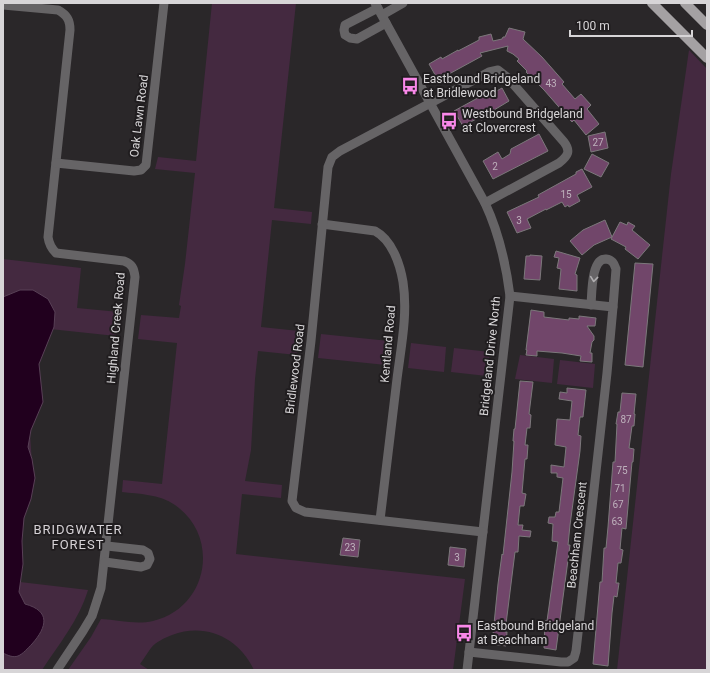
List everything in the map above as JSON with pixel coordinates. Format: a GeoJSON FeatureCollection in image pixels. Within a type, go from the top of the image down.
{"type":"FeatureCollection","features":[{"type":"Feature","properties":{"kind":"main road"},"geometry":{"type":"LineString","coordinates":[[652,3],[707,58]]}},
{"type":"Feature","properties":{"kind":"main road"},"geometry":{"type":"LineString","coordinates":[[685,3],[707,26]]}},
{"type":"Feature","properties":{"kind":"street","name":"Oak Lawn Road"},"geometry":{"type":"LineString","coordinates":[[56,163],[134,171],[141,170],[146,165],[164,3]]}},
{"type":"Feature","properties":{"kind":"street"},"geometry":{"type":"LineString","coordinates":[[380,12],[403,3]]}},
{"type":"Feature","properties":{"kind":"street","name":"Highland Creek Road"},"geometry":{"type":"LineString","coordinates":[[3,5],[58,10],[65,14],[70,21],[48,237],[51,249],[56,253],[124,261],[129,263],[134,268],[135,277],[107,546],[101,588],[92,616],[57,670]]}},
{"type":"Feature","properties":{"kind":"street","name":"Bridgeland Drive North"},"geometry":{"type":"LineString","coordinates":[[380,12],[485,203],[498,236],[507,273],[510,296],[467,670]]}},
{"type":"Feature","properties":{"kind":"street"},"geometry":{"type":"LineString","coordinates":[[430,103],[489,72],[498,70],[507,77],[568,147],[568,153],[559,163],[485,203]]}},
{"type":"Feature","properties":{"kind":"street","name":"Bridlewood Road"},"geometry":{"type":"LineString","coordinates":[[430,103],[340,151],[332,157],[328,167],[311,341],[292,501],[296,508],[305,512],[483,532]]}},
{"type":"Feature","properties":{"kind":"street","name":"Kentland Road"},"geometry":{"type":"LineString","coordinates":[[322,224],[375,231],[380,234],[396,257],[403,282],[404,311],[401,350],[380,520]]}},
{"type":"Feature","properties":{"kind":"street","name":"Beachham Crescent"},"geometry":{"type":"LineString","coordinates":[[469,652],[562,662],[568,662],[574,658],[576,652],[607,373],[613,307],[616,269],[610,260],[603,259],[598,261],[595,268],[591,305]]}},
{"type":"Feature","properties":{"kind":"street"},"geometry":{"type":"LineString","coordinates":[[510,296],[613,307]]}},
{"type":"Feature","properties":{"kind":"street"},"geometry":{"type":"LineString","coordinates":[[105,562],[141,567],[147,565],[150,560],[148,553],[143,550],[107,546]]}},
{"type":"Feature","properties":{"kind":"shaded area"},"geometry":{"type":"Polygon","coordinates":[[[212,3],[296,3],[274,208],[312,212],[311,224],[272,220],[261,327],[299,331],[297,355],[258,351],[251,450],[245,481],[282,485],[281,498],[242,494],[236,554],[465,579],[453,670],[254,670],[240,649],[230,641],[209,632],[197,630],[185,631],[172,635],[155,644],[140,664],[149,670],[68,670],[91,637],[101,619],[147,622],[172,614],[186,602],[196,587],[202,570],[203,552],[199,535],[190,519],[169,501],[149,495],[122,492],[123,480],[162,484],[177,343],[138,339],[141,315],[179,318],[181,306],[179,305],[195,173],[155,169],[158,157],[196,161],[212,3]]]}},
{"type":"Feature","properties":{"kind":"shaded area"},"geometry":{"type":"Polygon","coordinates":[[[689,50],[707,69],[707,670],[617,670],[671,174],[689,50]]]}},
{"type":"Feature","properties":{"kind":"shaded area"},"geometry":{"type":"Polygon","coordinates":[[[3,259],[81,268],[77,308],[119,312],[116,336],[50,329],[39,361],[30,434],[33,478],[22,528],[20,582],[88,590],[74,622],[42,670],[3,670],[3,259]]]}},
{"type":"Feature","properties":{"kind":"shaded area"},"geometry":{"type":"Polygon","coordinates":[[[20,290],[33,290],[48,299],[55,312],[54,327],[39,364],[43,402],[31,430],[28,447],[32,459],[35,478],[31,499],[24,518],[22,541],[23,564],[19,592],[25,604],[39,611],[43,615],[44,620],[41,632],[37,638],[22,654],[14,657],[3,653],[3,297],[20,290]]]}},
{"type":"Feature","properties":{"kind":"shaded area"},"geometry":{"type":"Polygon","coordinates":[[[321,334],[389,341],[386,365],[318,358],[321,334]]]}},
{"type":"Feature","properties":{"kind":"shaded area"},"geometry":{"type":"Polygon","coordinates":[[[411,343],[446,347],[444,372],[408,368],[411,343]]]}},
{"type":"Feature","properties":{"kind":"shaded area"},"geometry":{"type":"Polygon","coordinates":[[[454,348],[490,352],[487,376],[451,372],[454,348]]]}},
{"type":"Feature","properties":{"kind":"shaded area"},"geometry":{"type":"Polygon","coordinates":[[[520,355],[554,359],[552,383],[515,379],[520,355]]]}},
{"type":"Feature","properties":{"kind":"shaded area"},"geometry":{"type":"Polygon","coordinates":[[[560,360],[595,364],[593,388],[557,384],[560,360]]]}},
{"type":"Feature","properties":{"kind":"building"},"geometry":{"type":"Polygon","coordinates":[[[509,28],[525,32],[523,39],[542,57],[564,82],[562,84],[575,99],[581,94],[591,105],[587,109],[599,124],[586,135],[574,120],[572,122],[526,72],[527,71],[517,61],[519,59],[507,51],[508,46],[480,53],[482,56],[438,80],[429,64],[479,40],[479,37],[491,34],[493,41],[502,39],[505,37],[509,28]]]}},
{"type":"Feature","properties":{"kind":"building"},"geometry":{"type":"Polygon","coordinates":[[[502,88],[509,101],[494,110],[495,112],[481,120],[480,117],[463,126],[454,111],[485,94],[486,97],[502,88]]]}},
{"type":"Feature","properties":{"kind":"building"},"geometry":{"type":"Polygon","coordinates":[[[605,132],[608,148],[591,152],[588,136],[605,132]]]}},
{"type":"Feature","properties":{"kind":"building"},"geometry":{"type":"Polygon","coordinates":[[[539,134],[548,151],[493,179],[483,161],[498,152],[502,159],[510,154],[511,149],[539,134]]]}},
{"type":"Feature","properties":{"kind":"building"},"geometry":{"type":"Polygon","coordinates":[[[592,154],[609,163],[601,177],[584,169],[592,154]]]}},
{"type":"Feature","properties":{"kind":"building"},"geometry":{"type":"Polygon","coordinates":[[[582,169],[592,187],[577,195],[580,201],[569,207],[568,205],[565,207],[562,202],[546,209],[527,219],[531,228],[517,233],[507,212],[539,197],[538,195],[576,174],[576,172],[582,169]]]}},
{"type":"Feature","properties":{"kind":"building"},"geometry":{"type":"Polygon","coordinates":[[[605,220],[612,237],[594,245],[582,255],[570,241],[583,230],[605,220]]]}},
{"type":"Feature","properties":{"kind":"building"},"geometry":{"type":"Polygon","coordinates":[[[620,222],[627,225],[628,222],[635,226],[632,230],[650,245],[638,259],[625,249],[626,247],[611,239],[620,222]]]}},
{"type":"Feature","properties":{"kind":"building"},"geometry":{"type":"Polygon","coordinates":[[[556,251],[580,258],[575,274],[577,275],[577,291],[559,289],[561,269],[557,268],[559,258],[554,257],[556,251]]]}},
{"type":"Feature","properties":{"kind":"building"},"geometry":{"type":"Polygon","coordinates":[[[526,256],[542,256],[540,280],[524,279],[526,256]]]}},
{"type":"Feature","properties":{"kind":"building"},"geometry":{"type":"Polygon","coordinates":[[[635,263],[653,264],[643,367],[625,365],[635,263]]]}},
{"type":"Feature","properties":{"kind":"building"},"geometry":{"type":"Polygon","coordinates":[[[531,310],[544,312],[544,317],[569,320],[569,318],[579,319],[579,316],[596,318],[595,326],[587,326],[594,336],[590,353],[592,353],[592,362],[580,361],[581,356],[562,353],[537,351],[537,356],[526,355],[531,310]]]}},
{"type":"Feature","properties":{"kind":"building"},"geometry":{"type":"Polygon","coordinates":[[[520,381],[533,382],[529,414],[531,415],[530,428],[527,428],[525,445],[528,445],[527,459],[525,459],[522,493],[526,494],[524,506],[520,506],[518,525],[523,525],[522,530],[531,531],[530,537],[519,536],[518,552],[515,552],[505,632],[507,632],[506,646],[492,644],[512,472],[514,429],[520,381]]]}},
{"type":"Feature","properties":{"kind":"building"},"geometry":{"type":"Polygon","coordinates":[[[567,388],[586,390],[583,417],[580,417],[578,435],[581,436],[580,451],[570,525],[568,545],[570,545],[556,650],[544,648],[545,621],[547,621],[558,542],[552,541],[553,524],[548,523],[549,517],[555,517],[556,512],[559,512],[563,478],[557,477],[557,473],[551,473],[551,465],[564,467],[566,447],[555,445],[557,419],[570,420],[572,401],[559,399],[560,392],[567,393],[567,388]]]}},
{"type":"Feature","properties":{"kind":"building"},"geometry":{"type":"Polygon","coordinates":[[[622,393],[636,394],[634,426],[632,426],[629,448],[634,449],[626,529],[622,528],[620,549],[623,550],[621,563],[618,563],[616,583],[619,583],[617,597],[614,596],[608,666],[593,664],[600,582],[602,582],[604,548],[606,548],[613,462],[615,462],[616,424],[618,412],[620,412],[622,393]]]}},
{"type":"Feature","properties":{"kind":"building"},"geometry":{"type":"Polygon","coordinates":[[[343,538],[360,540],[358,557],[340,555],[343,538]]]}},
{"type":"Feature","properties":{"kind":"building"},"geometry":{"type":"Polygon","coordinates":[[[450,547],[466,549],[464,567],[448,565],[450,547]]]}},
{"type":"Feature","properties":{"kind":"place","name":"Eastbound Bridgeland at Bridlewood"},"geometry":{"type":"Point","coordinates":[410,86]}},
{"type":"Feature","properties":{"kind":"place","name":"Westbound Bridgeland at Clovercrest"},"geometry":{"type":"Point","coordinates":[449,121]}},
{"type":"Feature","properties":{"kind":"place","name":"Eastbound Bridgeland at Beachham"},"geometry":{"type":"Point","coordinates":[464,633]}},
{"type":"Feature","properties":{"kind":"district","name":"BRIDGWATER FOREST"},"geometry":{"type":"Point","coordinates":[78,536]}}]}
